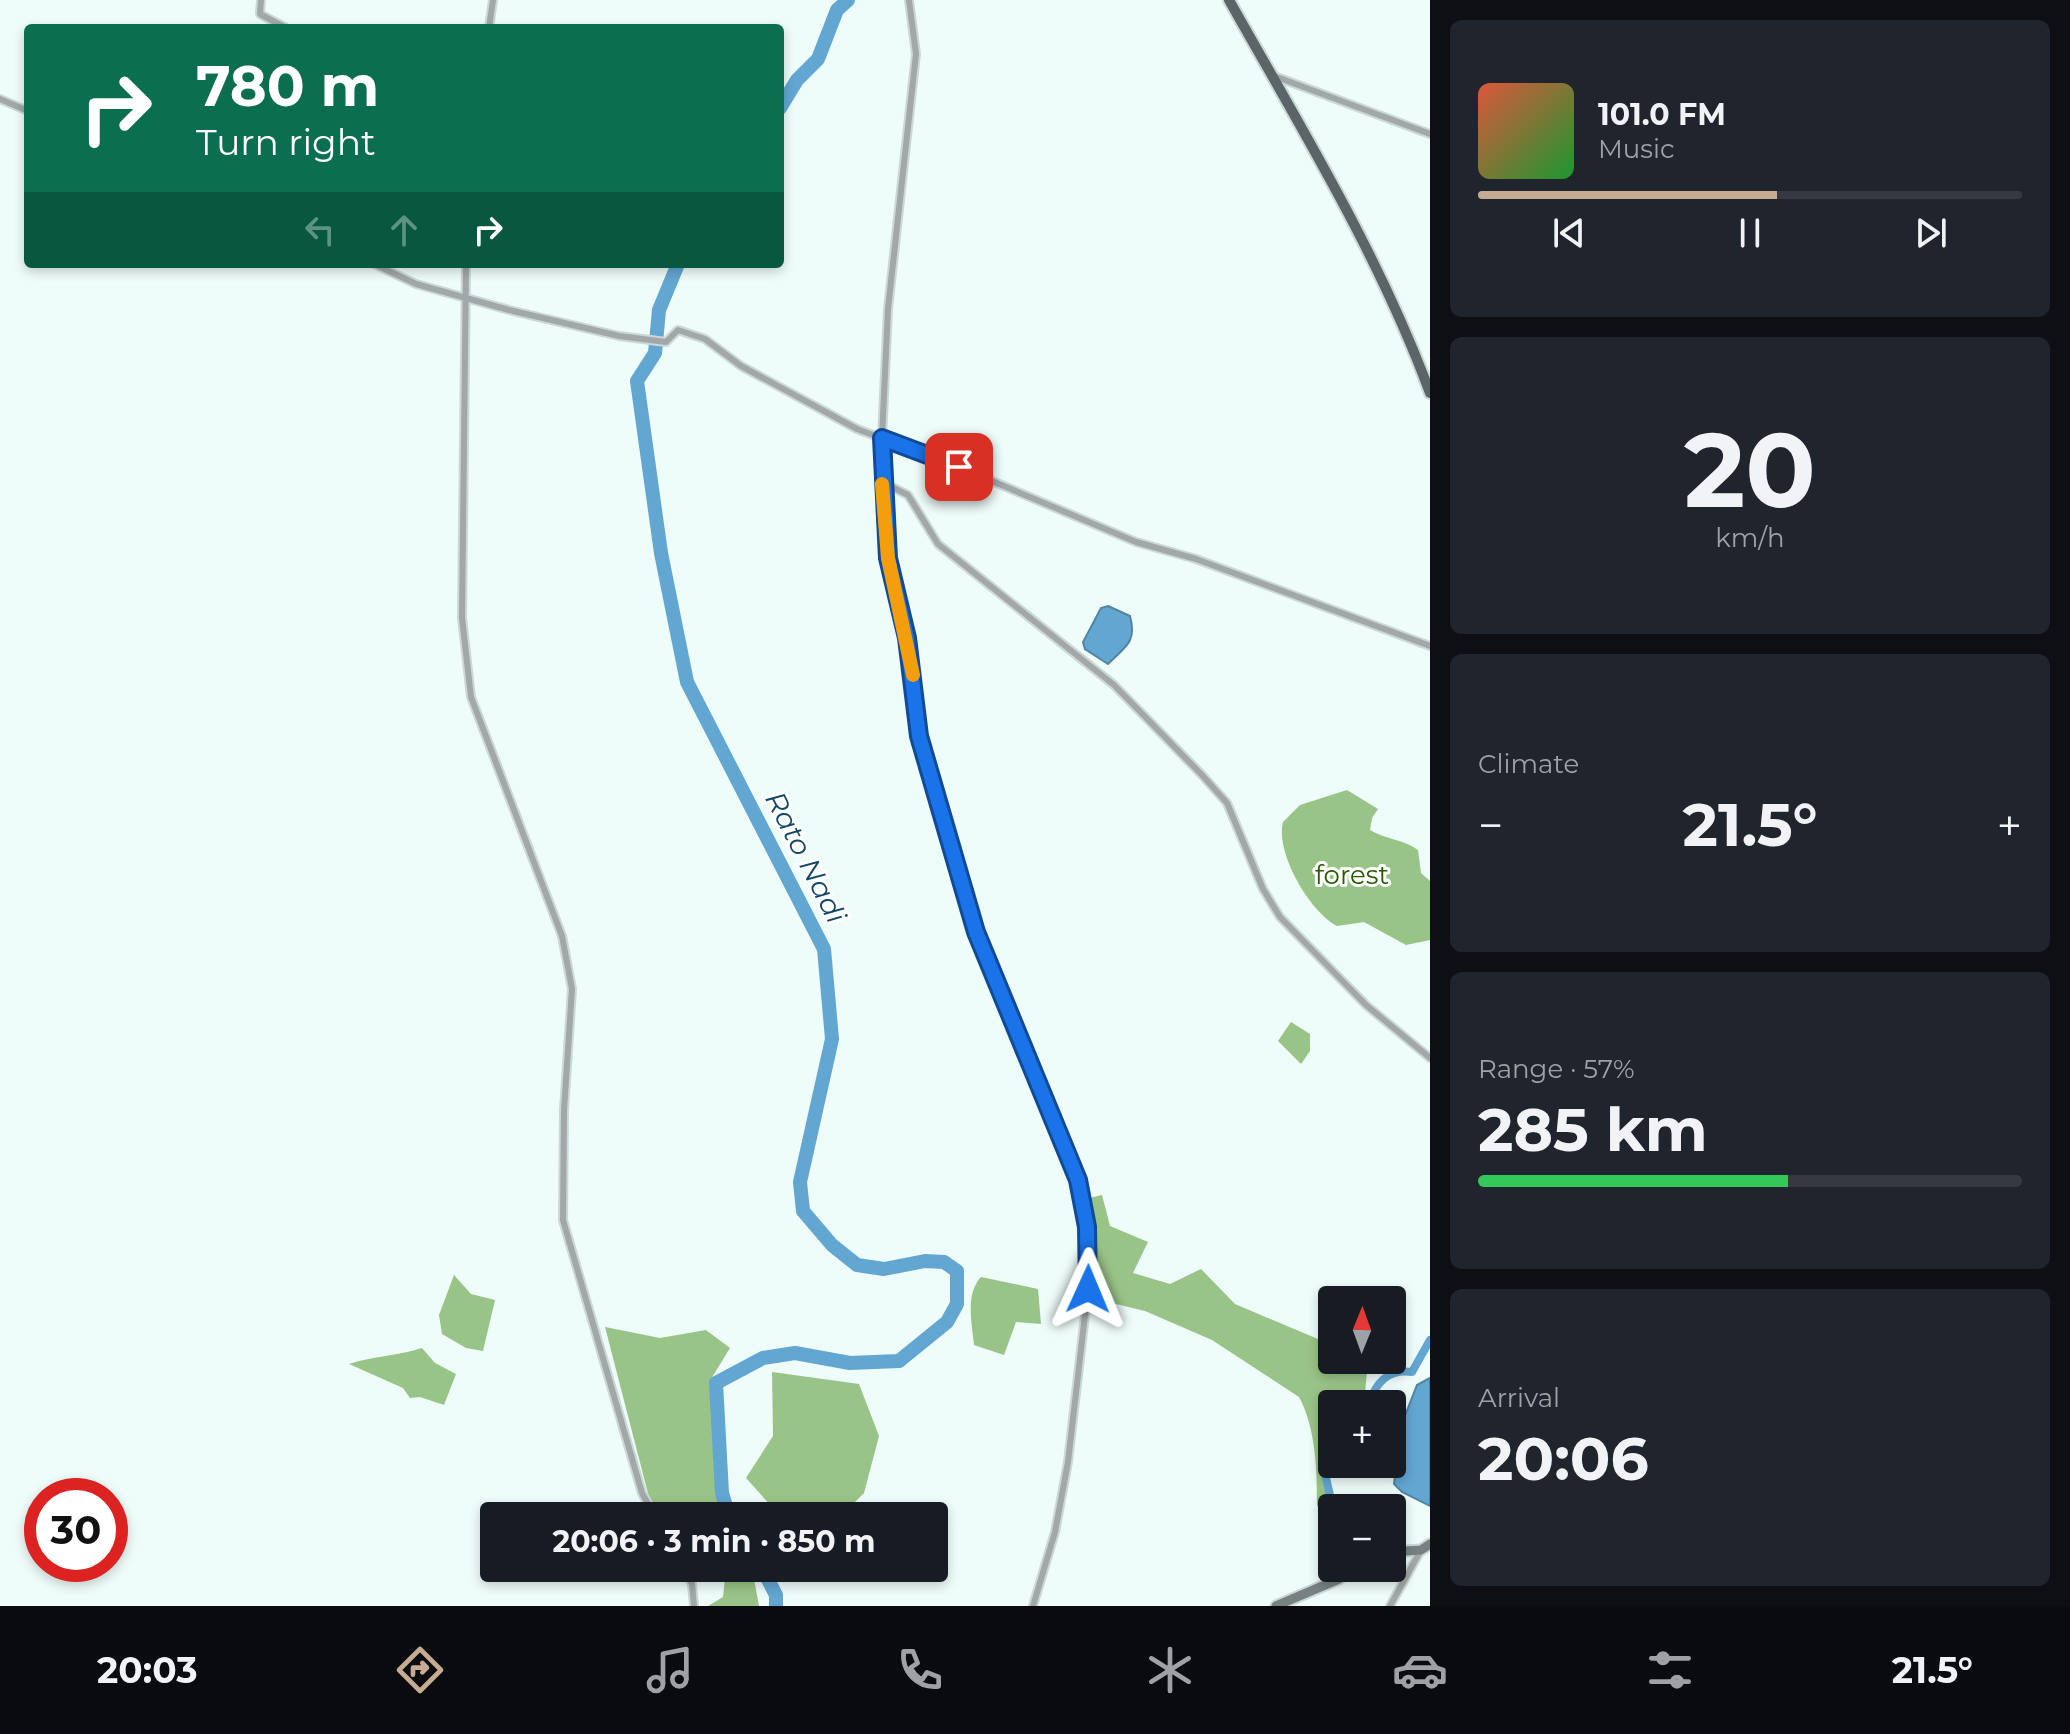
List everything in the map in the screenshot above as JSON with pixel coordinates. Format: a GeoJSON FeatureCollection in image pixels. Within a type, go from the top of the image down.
{"type":"FeatureCollection","features":[{"type":"Feature","properties":{"kind":"main road"},"geometry":{"type":"LineString","coordinates":[[1229,0],[1274,76],[1362,240],[1418,356],[1430,393]]}},
{"type":"Feature","properties":{"kind":"street"},"geometry":{"type":"LineString","coordinates":[[261,0],[260,14],[279,24]]}},
{"type":"Feature","properties":{"kind":"street"},"geometry":{"type":"LineString","coordinates":[[490,24],[493,0]]}},
{"type":"Feature","properties":{"kind":"street"},"geometry":{"type":"LineString","coordinates":[[909,0],[916,54],[888,309],[882,438],[888,558],[907,638],[919,736],[957,870],[992,977],[1078,1180],[1086,1214],[1090,1271],[1075,1414],[1055,1532],[1033,1606]]}},
{"type":"Feature","properties":{"kind":"street"},"geometry":{"type":"LineString","coordinates":[[1274,76],[1430,134]]}},
{"type":"Feature","properties":{"kind":"street"},"geometry":{"type":"LineString","coordinates":[[0,99],[24,109]]}},
{"type":"Feature","properties":{"kind":"street"},"geometry":{"type":"LineString","coordinates":[[382,268],[416,284],[586,329],[666,342],[678,330],[705,339],[761,378],[857,429],[1136,542],[1196,559],[1430,646]]}},
{"type":"Feature","properties":{"kind":"street"},"geometry":{"type":"LineString","coordinates":[[466,268],[462,618],[471,697],[562,936],[572,989],[564,1110],[563,1220],[647,1502]]}},
{"type":"Feature","properties":{"kind":"street"},"geometry":{"type":"LineString","coordinates":[[882,482],[908,495],[938,544],[1114,685],[1202,775],[1231,810],[1263,889],[1280,917],[1366,1005],[1430,1058]]}},
{"type":"Feature","properties":{"kind":"street"},"geometry":{"type":"LineString","coordinates":[[1390,1606],[1425,1547]]}},
{"type":"Feature","properties":{"kind":"street"},"geometry":{"type":"LineString","coordinates":[[691,1582],[694,1606]]}},
{"type":"Feature","properties":{"kind":"street"},"geometry":{"type":"LineString","coordinates":[[1276,1606],[1332,1582]]}},
{"type":"Feature","properties":{"kind":"green space","name":"forest"},"geometry":{"type":"Polygon","coordinates":[[[1347,790],[1378,809],[1372,818],[1370,830],[1418,850],[1421,873],[1430,881],[1430,940],[1406,945],[1364,922],[1337,926],[1316,908],[1297,880],[1284,849],[1283,822],[1300,805],[1347,790]]]}},
{"type":"Feature","properties":{"kind":"green space"},"geometry":{"type":"Polygon","coordinates":[[[1291,1022],[1310,1034],[1310,1051],[1301,1064],[1278,1041],[1291,1022]]]}},
{"type":"Feature","properties":{"kind":"green space"},"geometry":{"type":"Polygon","coordinates":[[[1102,1195],[1110,1226],[1148,1242],[1133,1273],[1170,1284],[1201,1269],[1235,1304],[1318,1339],[1318,1374],[1367,1374],[1365,1390],[1318,1390],[1318,1478],[1330,1478],[1328,1494],[1318,1494],[1318,1506],[1312,1436],[1299,1397],[1212,1340],[1145,1311],[1091,1298],[1092,1249],[1085,1199],[1102,1195]]]}},
{"type":"Feature","properties":{"kind":"green space"},"geometry":{"type":"Polygon","coordinates":[[[454,1275],[471,1294],[495,1300],[483,1351],[466,1348],[442,1334],[439,1315],[454,1275]]]}},
{"type":"Feature","properties":{"kind":"green space"},"geometry":{"type":"Polygon","coordinates":[[[981,1277],[1038,1289],[1041,1324],[1016,1322],[1004,1355],[974,1345],[971,1300],[981,1277]]]}},
{"type":"Feature","properties":{"kind":"green space"},"geometry":{"type":"Polygon","coordinates":[[[605,1327],[660,1338],[706,1330],[730,1348],[711,1379],[719,1502],[650,1502],[605,1327]]]}},
{"type":"Feature","properties":{"kind":"green space"},"geometry":{"type":"Polygon","coordinates":[[[422,1348],[435,1363],[456,1374],[444,1405],[420,1397],[410,1398],[403,1388],[349,1364],[404,1353],[422,1348]]]}},
{"type":"Feature","properties":{"kind":"green space"},"geometry":{"type":"Polygon","coordinates":[[[772,1372],[859,1384],[879,1436],[864,1493],[855,1502],[767,1502],[746,1478],[773,1436],[772,1372]]]}},
{"type":"Feature","properties":{"kind":"green space"},"geometry":{"type":"Polygon","coordinates":[[[725,1582],[755,1582],[759,1606],[708,1606],[723,1597],[725,1582]]]}},
{"type":"Feature","properties":{"kind":"water"},"geometry":{"type":"Polygon","coordinates":[[[1108,606],[1130,616],[1132,632],[1125,648],[1108,664],[1085,649],[1083,642],[1101,608],[1108,606]]]}},
{"type":"Feature","properties":{"kind":"water"},"geometry":{"type":"Polygon","coordinates":[[[1430,1378],[1430,1506],[1402,1492],[1394,1484],[1395,1478],[1406,1478],[1406,1413],[1417,1385],[1430,1378]]]}},
{"type":"Feature","properties":{"kind":"waterway","name":"Rato Nadi"},"geometry":{"type":"LineString","coordinates":[[784,101],[797,80],[818,59],[837,10],[848,0]]}},
{"type":"Feature","properties":{"kind":"waterway","name":"Rato Nadi"},"geometry":{"type":"LineString","coordinates":[[676,268],[659,310],[655,353],[637,381],[661,553],[687,682],[824,949],[832,1039],[800,1182],[803,1211],[832,1245],[857,1265],[884,1269],[925,1261],[944,1262],[957,1271],[957,1304],[947,1322],[899,1361],[850,1363],[795,1353],[763,1358],[716,1383],[725,1502]]}},
{"type":"Feature","properties":{"kind":"waterway"},"geometry":{"type":"LineString","coordinates":[[1375,1390],[1390,1375],[1412,1372],[1430,1340]]}},
{"type":"Feature","properties":{"kind":"waterway"},"geometry":{"type":"LineString","coordinates":[[1326,1478],[1330,1494]]}},
{"type":"Feature","properties":{"kind":"waterway","name":"Rato Nadi"},"geometry":{"type":"LineString","coordinates":[[769,1582],[776,1595],[776,1606]]}},
{"type":"Feature","properties":{"kind":"slow traffic"},"geometry":{"type":"LineString","coordinates":[[882,484],[888,558],[913,675]]}},
{"type":"Feature","properties":{"kind":"route"},"geometry":{"type":"LineString","coordinates":[[959,467],[882,438],[888,558],[913,669],[919,736],[961,885],[992,977],[1084,1200],[1090,1271],[1088,1289]]}}]}
